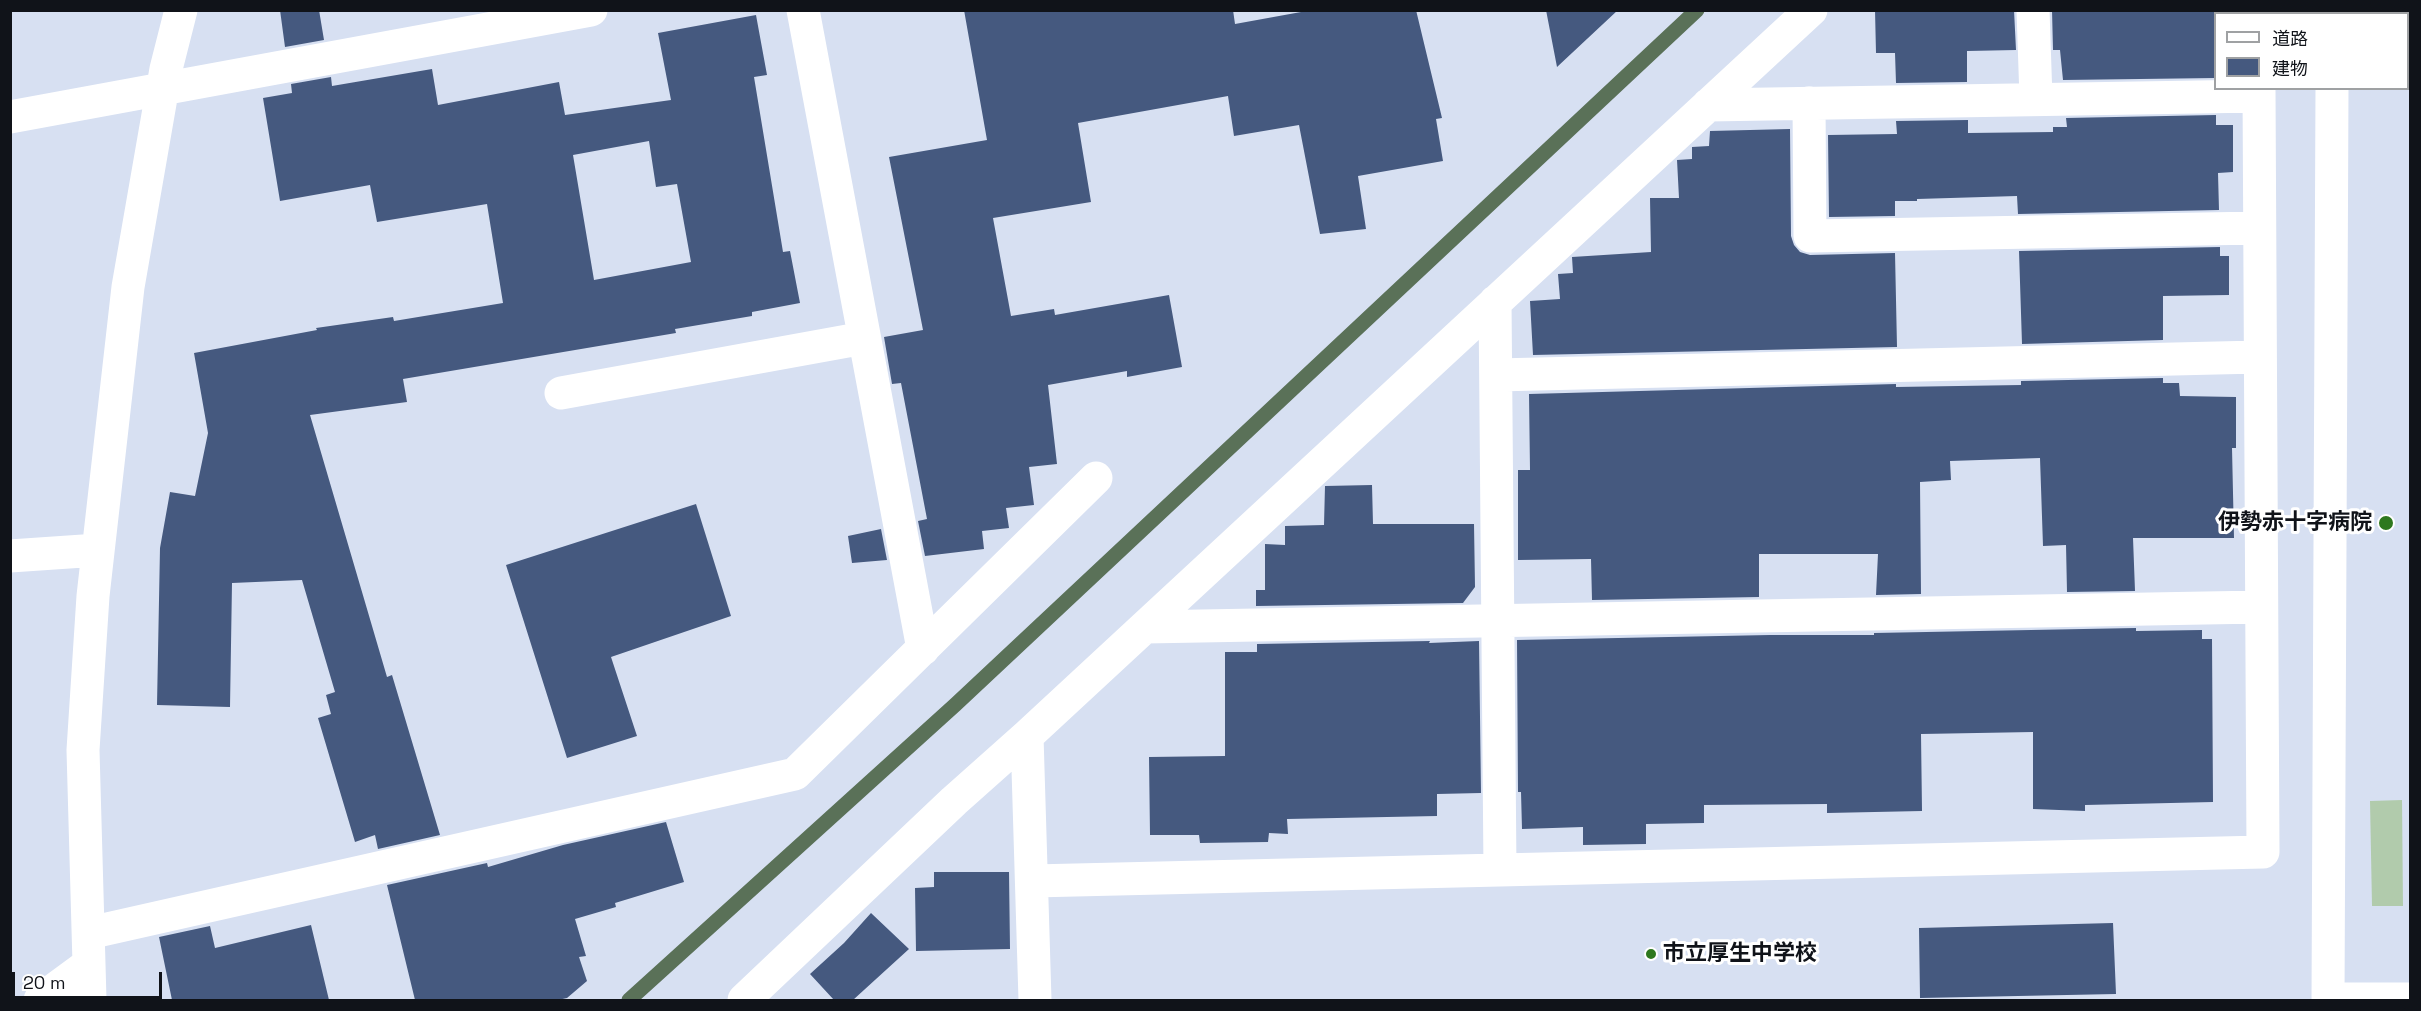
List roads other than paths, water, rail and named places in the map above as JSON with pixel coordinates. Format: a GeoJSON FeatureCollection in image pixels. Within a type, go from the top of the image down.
{"type":"FeatureCollection","features":[{"type":"Feature","properties":{"kind":"street"},"geometry":{"type":"LineString","coordinates":[[90,1000],[83,750],[98,550],[128,287],[163,89],[181,10]]}},
{"type":"Feature","properties":{"kind":"street"},"geometry":{"type":"LineString","coordinates":[[10,117],[591,10]]}},
{"type":"Feature","properties":{"kind":"street"},"geometry":{"type":"LineString","coordinates":[[803,10],[923,649]]}},
{"type":"Feature","properties":{"kind":"street"},"geometry":{"type":"LineString","coordinates":[[744,1000],[954,801],[1028,736],[1811,10]]}},
{"type":"Feature","properties":{"kind":"street"},"geometry":{"type":"LineString","coordinates":[[2033,10],[2036,99]]}},
{"type":"Feature","properties":{"kind":"street"},"geometry":{"type":"LineString","coordinates":[[2332,90],[2328,1000],[2410,999]]}},
{"type":"Feature","properties":{"kind":"street"},"geometry":{"type":"LineString","coordinates":[[1033,881],[2263,852],[2259,92],[1708,105]]}},
{"type":"Feature","properties":{"kind":"street"},"geometry":{"type":"LineString","coordinates":[[1809,103],[1810,236],[2259,228]]}},
{"type":"Feature","properties":{"kind":"street"},"geometry":{"type":"LineString","coordinates":[[1495,302],[1500,870]]}},
{"type":"Feature","properties":{"kind":"street"},"geometry":{"type":"LineString","coordinates":[[561,393],[864,338]]}},
{"type":"Feature","properties":{"kind":"street"},"geometry":{"type":"LineString","coordinates":[[1496,375],[2259,357]]}},
{"type":"Feature","properties":{"kind":"street"},"geometry":{"type":"LineString","coordinates":[[40,1000],[89,948],[795,774],[1096,478]]}},
{"type":"Feature","properties":{"kind":"street"},"geometry":{"type":"LineString","coordinates":[[10,556],[98,550]]}},
{"type":"Feature","properties":{"kind":"street"},"geometry":{"type":"LineString","coordinates":[[1145,627],[2261,607]]}},
{"type":"Feature","properties":{"kind":"street"},"geometry":{"type":"LineString","coordinates":[[1028,736],[1035,1000]]}},
{"type":"Feature","properties":{"kind":"waterway"},"geometry":{"type":"LineString","coordinates":[[629,1000],[955,705],[1697,10]]}},
{"type":"Feature","properties":{"kind":"place","name":"伊勢赤十字病院"},"geometry":{"type":"Point","coordinates":[2386,523]}},
{"type":"Feature","properties":{"kind":"place","name":"市立厚生中学校"},"geometry":{"type":"Point","coordinates":[1651,954]}}]}
